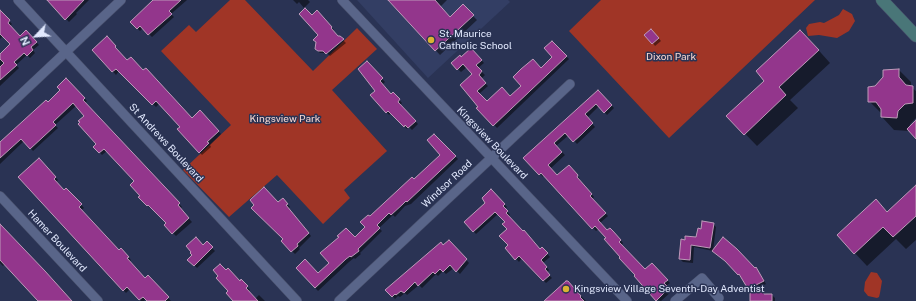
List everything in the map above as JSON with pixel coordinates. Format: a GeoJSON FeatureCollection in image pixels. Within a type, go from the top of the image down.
{"type":"FeatureCollection","features":[{"type":"Feature","properties":{"kind":"main road"},"geometry":{"type":"LineString","coordinates":[[882,0],[916,36]]}},
{"type":"Feature","properties":{"kind":"street","name":"St Andrews Boulevard"},"geometry":{"type":"LineString","coordinates":[[18,0],[297,301]]}},
{"type":"Feature","properties":{"kind":"street"},"geometry":{"type":"LineString","coordinates":[[0,114],[121,0]]}},
{"type":"Feature","properties":{"kind":"street","name":"Kingsview Boulevard"},"geometry":{"type":"LineString","coordinates":[[342,0],[627,301]]}},
{"type":"Feature","properties":{"kind":"street","name":"Windsor Road"},"geometry":{"type":"LineString","coordinates":[[339,301],[570,84]]}},
{"type":"Feature","properties":{"kind":"street","name":"Hamer Boulevard"},"geometry":{"type":"LineString","coordinates":[[0,196],[98,301]]}},
{"type":"Feature","properties":{"kind":"street"},"geometry":{"type":"LineString","coordinates":[[675,301],[702,278],[719,298]]}},
{"type":"Feature","properties":{"kind":"shaded area","name":"St. Maurice Catholic School"},"geometry":{"type":"Polygon","coordinates":[[[357,0],[508,0],[510,2],[428,78],[357,0]]]}},
{"type":"Feature","properties":{"kind":"green space","name":"Kingsview Park"},"geometry":{"type":"Polygon","coordinates":[[[230,0],[245,0],[313,71],[357,28],[377,49],[332,90],[387,151],[344,190],[350,198],[323,224],[277,175],[229,217],[183,170],[231,125],[161,51],[189,25],[196,32],[230,0]]]}},
{"type":"Feature","properties":{"kind":"green space","name":"Dixon Park"},"geometry":{"type":"Polygon","coordinates":[[[601,0],[815,0],[669,138],[569,31],[601,0]]]}},
{"type":"Feature","properties":{"kind":"green space"},"geometry":{"type":"Polygon","coordinates":[[[843,9],[852,14],[855,21],[849,31],[837,38],[819,35],[808,36],[806,28],[809,24],[820,22],[824,23],[839,15],[843,9]]]}},
{"type":"Feature","properties":{"kind":"green space"},"geometry":{"type":"Polygon","coordinates":[[[871,272],[877,273],[882,281],[879,297],[877,298],[868,296],[864,291],[865,282],[871,272]]]}},
{"type":"Feature","properties":{"kind":"building"},"geometry":{"type":"Polygon","coordinates":[[[47,0],[84,0],[65,20],[47,0]]]}},
{"type":"Feature","properties":{"kind":"building"},"geometry":{"type":"Polygon","coordinates":[[[153,0],[181,0],[169,11],[172,14],[148,35],[140,26],[137,29],[130,22],[153,0]]]}},
{"type":"Feature","properties":{"kind":"building"},"geometry":{"type":"Polygon","coordinates":[[[388,0],[435,0],[450,17],[463,4],[474,15],[435,51],[388,0]]]}},
{"type":"Feature","properties":{"kind":"building"},"geometry":{"type":"Polygon","coordinates":[[[305,8],[312,15],[317,10],[338,36],[344,39],[326,54],[323,51],[318,51],[315,49],[316,42],[313,40],[318,35],[299,14],[305,8]]]}},
{"type":"Feature","properties":{"kind":"building"},"geometry":{"type":"Polygon","coordinates":[[[0,10],[10,20],[8,23],[20,36],[26,30],[37,42],[31,47],[33,50],[27,56],[24,53],[14,62],[17,65],[0,80],[0,67],[4,63],[0,59],[0,54],[10,44],[0,34],[0,10]]]}},
{"type":"Feature","properties":{"kind":"building"},"geometry":{"type":"Polygon","coordinates":[[[651,29],[659,38],[652,44],[644,35],[651,29]]]}},
{"type":"Feature","properties":{"kind":"building"},"geometry":{"type":"Polygon","coordinates":[[[800,30],[819,50],[779,87],[786,95],[744,135],[726,116],[764,81],[756,71],[800,30]]]}},
{"type":"Feature","properties":{"kind":"building"},"geometry":{"type":"Polygon","coordinates":[[[107,36],[127,60],[131,57],[143,70],[146,68],[192,118],[200,110],[219,131],[207,142],[209,143],[199,153],[177,129],[180,127],[156,101],[152,105],[116,69],[112,72],[92,50],[107,36]]]}},
{"type":"Feature","properties":{"kind":"building"},"geometry":{"type":"Polygon","coordinates":[[[552,41],[567,56],[493,126],[476,108],[478,107],[460,85],[472,74],[463,64],[457,70],[451,63],[471,48],[482,60],[476,65],[482,71],[479,75],[486,83],[477,91],[487,101],[502,87],[510,96],[521,86],[513,77],[521,69],[533,59],[541,68],[552,57],[544,48],[552,41]]]}},
{"type":"Feature","properties":{"kind":"building"},"geometry":{"type":"Polygon","coordinates":[[[367,61],[383,78],[380,81],[391,94],[393,92],[400,99],[398,102],[416,121],[408,128],[405,125],[404,127],[388,111],[386,113],[370,95],[375,91],[358,69],[367,61]]]}},
{"type":"Feature","properties":{"kind":"building"},"geometry":{"type":"Polygon","coordinates":[[[899,69],[899,77],[906,85],[913,86],[913,103],[905,104],[898,111],[897,118],[881,117],[881,109],[876,102],[868,102],[868,87],[875,86],[883,77],[883,70],[899,69]]]}},
{"type":"Feature","properties":{"kind":"building"},"geometry":{"type":"Polygon","coordinates":[[[66,78],[85,98],[83,100],[180,203],[178,205],[189,218],[172,234],[164,225],[166,223],[138,197],[140,196],[130,185],[134,181],[104,149],[99,153],[93,147],[96,144],[78,124],[80,122],[78,121],[84,116],[73,103],[53,122],[56,125],[30,149],[21,139],[0,158],[0,142],[46,100],[48,102],[60,90],[57,87],[66,78]]]}},
{"type":"Feature","properties":{"kind":"building"},"geometry":{"type":"Polygon","coordinates":[[[598,90],[612,105],[604,113],[596,104],[585,114],[593,123],[582,134],[573,142],[565,133],[554,143],[562,152],[548,165],[557,175],[569,165],[592,194],[590,196],[606,213],[598,220],[607,230],[610,228],[613,231],[621,240],[619,242],[645,269],[652,263],[668,280],[664,283],[669,288],[656,301],[619,258],[620,257],[604,239],[606,238],[595,226],[592,229],[541,173],[539,175],[523,158],[598,90]]]}},
{"type":"Feature","properties":{"kind":"building"},"geometry":{"type":"Polygon","coordinates":[[[916,120],[916,139],[907,129],[916,120]]]}},
{"type":"Feature","properties":{"kind":"building"},"geometry":{"type":"Polygon","coordinates":[[[434,134],[456,156],[407,202],[406,201],[391,215],[389,213],[377,225],[380,228],[358,249],[359,251],[346,259],[315,288],[296,268],[305,259],[318,273],[329,263],[320,253],[339,237],[337,236],[346,228],[355,237],[365,227],[360,222],[368,215],[370,216],[412,177],[414,179],[440,155],[427,140],[434,134]]]}},
{"type":"Feature","properties":{"kind":"building"},"geometry":{"type":"Polygon","coordinates":[[[39,158],[56,177],[54,179],[64,190],[66,188],[82,204],[79,207],[119,250],[121,248],[129,257],[127,258],[145,278],[148,275],[169,297],[165,301],[147,301],[143,297],[139,300],[127,287],[123,291],[18,177],[39,158]]]}},
{"type":"Feature","properties":{"kind":"building"},"geometry":{"type":"Polygon","coordinates":[[[916,185],[916,216],[893,237],[883,227],[854,254],[837,235],[876,199],[887,212],[916,185]]]}},
{"type":"Feature","properties":{"kind":"building"},"geometry":{"type":"Polygon","coordinates":[[[264,187],[278,202],[283,198],[288,204],[286,205],[309,233],[291,252],[281,241],[283,239],[251,208],[254,205],[250,200],[264,187]]]}},
{"type":"Feature","properties":{"kind":"building"},"geometry":{"type":"Polygon","coordinates":[[[491,189],[505,204],[503,206],[508,211],[506,213],[523,231],[524,230],[540,249],[542,247],[548,253],[541,260],[547,267],[545,269],[550,275],[543,281],[519,256],[515,260],[505,248],[508,245],[499,236],[507,229],[502,224],[505,222],[495,212],[473,232],[464,222],[485,203],[482,198],[491,189]]]}},
{"type":"Feature","properties":{"kind":"building"},"geometry":{"type":"Polygon","coordinates":[[[702,221],[714,223],[710,248],[691,245],[690,260],[679,259],[681,239],[685,240],[685,236],[696,237],[698,228],[701,229],[702,221]]]}},
{"type":"Feature","properties":{"kind":"building"},"geometry":{"type":"Polygon","coordinates":[[[0,224],[72,301],[38,301],[0,260],[0,224]]]}},
{"type":"Feature","properties":{"kind":"building"},"geometry":{"type":"Polygon","coordinates":[[[196,237],[203,245],[207,241],[213,247],[194,266],[187,260],[192,255],[186,246],[196,237]]]}},
{"type":"Feature","properties":{"kind":"building"},"geometry":{"type":"Polygon","coordinates":[[[723,237],[755,268],[756,267],[764,281],[748,289],[739,274],[738,275],[725,261],[712,251],[723,237]]]}},
{"type":"Feature","properties":{"kind":"building"},"geometry":{"type":"Polygon","coordinates":[[[449,240],[467,259],[456,272],[450,265],[443,272],[440,269],[435,274],[433,272],[418,286],[415,282],[404,293],[401,291],[392,297],[385,290],[441,242],[443,245],[449,240]]]}},
{"type":"Feature","properties":{"kind":"building"},"geometry":{"type":"Polygon","coordinates":[[[220,264],[226,270],[228,268],[240,281],[241,279],[248,286],[246,288],[258,301],[233,301],[226,293],[228,291],[216,278],[218,276],[213,270],[220,264]]]}},
{"type":"Feature","properties":{"kind":"building","name":"Kingsview Village Seventh-Day Adventist"},"geometry":{"type":"Polygon","coordinates":[[[566,281],[568,281],[584,301],[544,301],[566,281]]]}},
{"type":"Feature","properties":{"kind":"building"},"geometry":{"type":"Polygon","coordinates":[[[750,291],[772,294],[772,301],[750,301],[750,291]]]}},
{"type":"Feature","properties":{"kind":"place","name":"St. Maurice Catholic School"},"geometry":{"type":"Point","coordinates":[431,40]}},
{"type":"Feature","properties":{"kind":"place","name":"Kingsview Village Seventh-Day Adventist"},"geometry":{"type":"Point","coordinates":[566,289]}}]}
